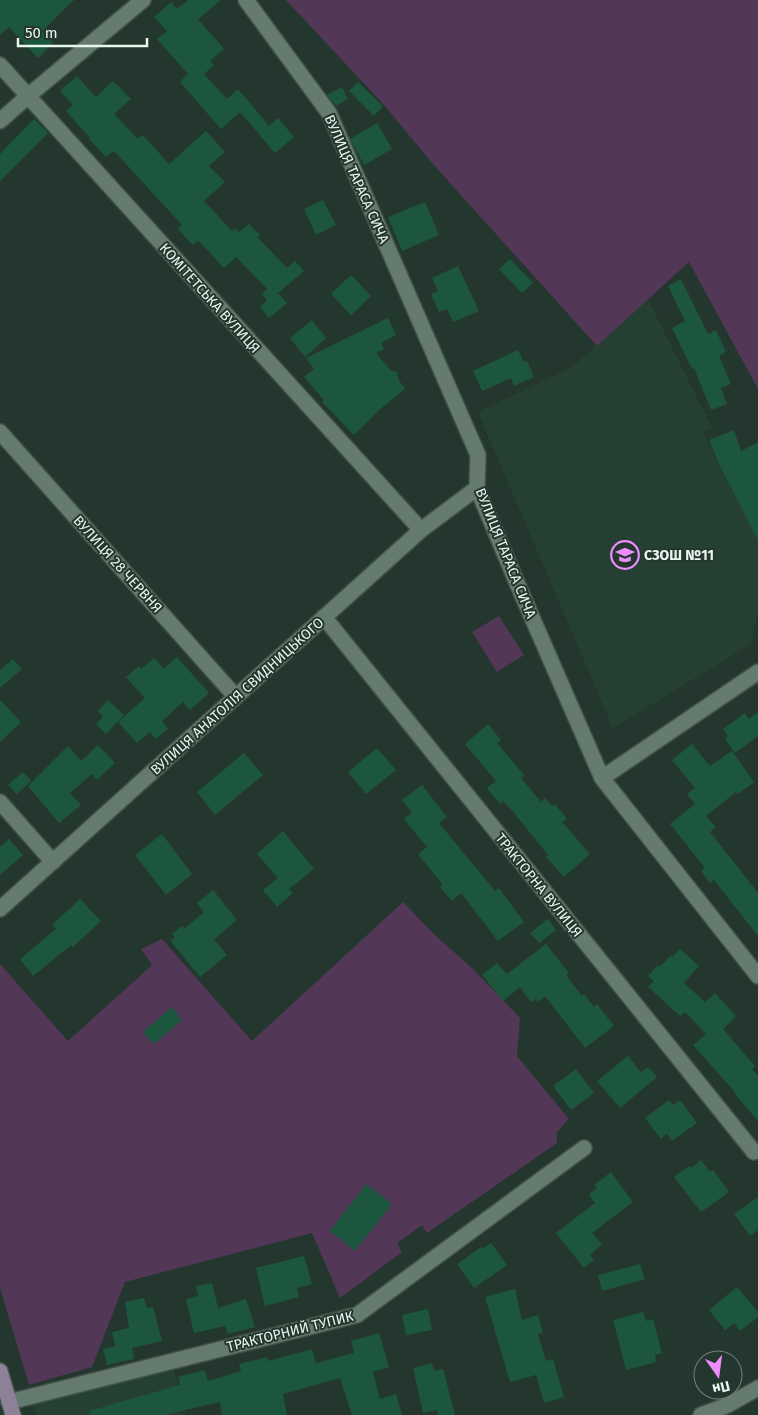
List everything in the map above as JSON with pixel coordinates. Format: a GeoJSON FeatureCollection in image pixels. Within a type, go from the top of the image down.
{"type":"FeatureCollection","features":[{"type":"Feature","properties":{"kind":"main road"},"geometry":{"type":"LineString","coordinates":[[0,1371],[11,1408]]}},
{"type":"Feature","properties":{"kind":"street"},"geometry":{"type":"LineString","coordinates":[[0,121],[143,0]]}},
{"type":"Feature","properties":{"kind":"street","name":"ВУЛИЦЯ ТАРАСА СИЧА"},"geometry":{"type":"LineString","coordinates":[[246,0],[329,113],[478,455],[477,488],[602,778],[758,976]]}},
{"type":"Feature","properties":{"kind":"street","name":"КОМІТЕТСЬКА ВУЛИЦЯ"},"geometry":{"type":"LineString","coordinates":[[0,65],[421,530]]}},
{"type":"Feature","properties":{"kind":"street","name":"ВУЛИЦЯ 28 ЧЕРВНЯ"},"geometry":{"type":"LineString","coordinates":[[0,432],[236,697]]}},
{"type":"Feature","properties":{"kind":"street","name":"ВУЛИЦЯ АНАТОЛІЯ СВИДНИЦЬКОГО"},"geometry":{"type":"LineString","coordinates":[[0,909],[421,530],[477,488]]}},
{"type":"Feature","properties":{"kind":"street","name":"ТРАКТОРНА ВУЛИЦЯ"},"geometry":{"type":"LineString","coordinates":[[324,618],[754,1152]]}},
{"type":"Feature","properties":{"kind":"street"},"geometry":{"type":"LineString","coordinates":[[602,778],[758,672]]}},
{"type":"Feature","properties":{"kind":"street"},"geometry":{"type":"LineString","coordinates":[[0,802],[53,862]]}},
{"type":"Feature","properties":{"kind":"street","name":"ТРАКТОРНИЙ ТУПИК"},"geometry":{"type":"LineString","coordinates":[[11,1408],[357,1314],[584,1148]]}},
{"type":"Feature","properties":{"kind":"street"},"geometry":{"type":"LineString","coordinates":[[701,1415],[728,1405],[758,1388]]}},
{"type":"Feature","properties":{"kind":"shaded area"},"geometry":{"type":"Polygon","coordinates":[[[286,0],[758,0],[758,389],[689,262],[597,346],[432,163],[384,105],[286,0]]]}},
{"type":"Feature","properties":{"kind":"shaded area"},"geometry":{"type":"Polygon","coordinates":[[[648,299],[712,428],[703,432],[758,540],[758,612],[751,644],[613,728],[478,412],[572,367],[648,299]]]}},
{"type":"Feature","properties":{"kind":"shaded area"},"geometry":{"type":"Polygon","coordinates":[[[499,616],[524,655],[497,672],[472,632],[499,616]]]}},
{"type":"Feature","properties":{"kind":"shaded area"},"geometry":{"type":"Polygon","coordinates":[[[403,902],[434,934],[473,969],[520,1018],[517,1056],[569,1119],[557,1132],[557,1143],[427,1233],[422,1225],[397,1243],[402,1252],[340,1298],[312,1233],[125,1282],[92,1367],[29,1385],[0,1288],[0,964],[68,1041],[152,965],[141,949],[162,939],[252,1041],[403,902]]]}},
{"type":"Feature","properties":{"kind":"shaded area"},"geometry":{"type":"Polygon","coordinates":[[[174,1369],[186,1415],[37,1415],[34,1403],[174,1369]]]}},
{"type":"Feature","properties":{"kind":"building"},"geometry":{"type":"Polygon","coordinates":[[[0,0],[74,0],[42,31],[53,43],[38,58],[9,27],[0,35],[0,0]]]}},
{"type":"Feature","properties":{"kind":"building"},"geometry":{"type":"Polygon","coordinates":[[[188,0],[221,0],[198,19],[224,49],[210,61],[214,65],[204,74],[227,99],[238,89],[269,126],[278,118],[294,137],[275,153],[240,112],[221,129],[180,82],[188,74],[157,39],[167,31],[154,17],[171,2],[177,9],[188,0]]]}},
{"type":"Feature","properties":{"kind":"building"},"geometry":{"type":"Polygon","coordinates":[[[77,76],[96,97],[113,81],[131,99],[114,114],[138,139],[143,135],[169,164],[206,131],[225,152],[209,166],[225,182],[204,201],[232,231],[235,228],[239,232],[249,224],[260,235],[257,237],[287,268],[295,261],[304,271],[278,293],[287,303],[269,318],[260,307],[267,300],[262,294],[267,289],[236,257],[224,268],[198,240],[193,245],[178,229],[182,225],[114,151],[106,157],[89,139],[66,111],[73,105],[60,91],[77,76]]]}},
{"type":"Feature","properties":{"kind":"building"},"geometry":{"type":"Polygon","coordinates":[[[358,82],[383,106],[374,116],[349,91],[358,82]]]}},
{"type":"Feature","properties":{"kind":"building"},"geometry":{"type":"Polygon","coordinates":[[[342,87],[348,99],[336,106],[327,95],[342,87]]]}},
{"type":"Feature","properties":{"kind":"building"},"geometry":{"type":"Polygon","coordinates":[[[34,119],[48,133],[0,181],[0,154],[34,119]]]}},
{"type":"Feature","properties":{"kind":"building"},"geometry":{"type":"Polygon","coordinates":[[[377,123],[392,149],[364,165],[350,139],[377,123]]]}},
{"type":"Feature","properties":{"kind":"building"},"geometry":{"type":"Polygon","coordinates":[[[323,200],[336,225],[316,235],[304,209],[323,200]]]}},
{"type":"Feature","properties":{"kind":"building"},"geometry":{"type":"Polygon","coordinates":[[[425,202],[439,235],[402,251],[388,217],[425,202]]]}},
{"type":"Feature","properties":{"kind":"building"},"geometry":{"type":"Polygon","coordinates":[[[510,259],[533,283],[522,293],[499,269],[510,259]]]}},
{"type":"Feature","properties":{"kind":"building"},"geometry":{"type":"Polygon","coordinates":[[[458,266],[479,311],[453,322],[447,309],[439,312],[431,294],[438,291],[432,278],[458,266]]]}},
{"type":"Feature","properties":{"kind":"building"},"geometry":{"type":"Polygon","coordinates":[[[351,275],[371,296],[351,315],[331,294],[351,275]]]}},
{"type":"Feature","properties":{"kind":"building"},"geometry":{"type":"Polygon","coordinates":[[[681,279],[708,334],[716,330],[726,352],[719,356],[731,384],[721,388],[727,404],[711,410],[694,368],[692,369],[672,328],[685,321],[668,286],[681,279]]]}},
{"type":"Feature","properties":{"kind":"building"},"geometry":{"type":"Polygon","coordinates":[[[388,318],[396,335],[381,343],[384,349],[376,353],[390,370],[397,372],[398,379],[405,389],[379,410],[354,435],[322,402],[324,400],[304,377],[314,369],[306,358],[388,318]]]}},
{"type":"Feature","properties":{"kind":"building"},"geometry":{"type":"Polygon","coordinates":[[[312,320],[326,338],[305,357],[290,338],[312,320]]]}},
{"type":"Feature","properties":{"kind":"building"},"geometry":{"type":"Polygon","coordinates":[[[518,350],[524,362],[527,361],[534,377],[514,386],[511,378],[482,391],[473,371],[518,350]]]}},
{"type":"Feature","properties":{"kind":"building"},"geometry":{"type":"Polygon","coordinates":[[[734,430],[741,451],[758,442],[758,540],[721,468],[709,440],[734,430]]]}},
{"type":"Feature","properties":{"kind":"building"},"geometry":{"type":"Polygon","coordinates":[[[177,657],[209,693],[190,710],[183,702],[162,721],[168,729],[156,739],[150,732],[137,743],[118,722],[145,698],[126,677],[139,666],[141,669],[154,658],[164,669],[177,657]]]}},
{"type":"Feature","properties":{"kind":"building"},"geometry":{"type":"Polygon","coordinates":[[[13,659],[22,669],[0,688],[0,670],[13,659]]]}},
{"type":"Feature","properties":{"kind":"building"},"geometry":{"type":"Polygon","coordinates":[[[0,700],[21,722],[0,742],[0,700]]]}},
{"type":"Feature","properties":{"kind":"building"},"geometry":{"type":"Polygon","coordinates":[[[108,700],[124,715],[106,734],[96,724],[103,717],[98,711],[108,700]]]}},
{"type":"Feature","properties":{"kind":"building"},"geometry":{"type":"Polygon","coordinates":[[[758,712],[758,736],[735,753],[725,739],[728,736],[723,729],[745,713],[749,719],[758,712]]]}},
{"type":"Feature","properties":{"kind":"building"},"geometry":{"type":"Polygon","coordinates":[[[488,724],[501,740],[497,743],[524,775],[521,778],[541,802],[545,798],[552,806],[555,804],[567,819],[562,822],[590,854],[564,877],[546,857],[548,855],[510,808],[503,801],[500,804],[487,788],[496,781],[465,744],[488,724]]]}},
{"type":"Feature","properties":{"kind":"building"},"geometry":{"type":"Polygon","coordinates":[[[692,744],[710,766],[732,751],[754,782],[738,794],[736,792],[706,816],[716,827],[710,832],[758,893],[758,936],[714,880],[710,883],[701,871],[705,868],[670,824],[695,804],[687,794],[695,788],[672,760],[692,744]]]}},
{"type":"Feature","properties":{"kind":"building"},"geometry":{"type":"Polygon","coordinates":[[[98,745],[115,763],[97,780],[92,774],[70,793],[81,805],[59,823],[28,786],[68,746],[81,761],[98,745]]]}},
{"type":"Feature","properties":{"kind":"building"},"geometry":{"type":"Polygon","coordinates":[[[377,748],[396,770],[366,794],[348,772],[377,748]]]}},
{"type":"Feature","properties":{"kind":"building"},"geometry":{"type":"Polygon","coordinates":[[[244,753],[263,775],[215,815],[197,792],[244,753]]]}},
{"type":"Feature","properties":{"kind":"building"},"geometry":{"type":"Polygon","coordinates":[[[23,772],[31,781],[17,794],[8,785],[23,772]]]}},
{"type":"Feature","properties":{"kind":"building"},"geometry":{"type":"Polygon","coordinates":[[[422,785],[447,817],[439,823],[495,891],[499,888],[524,922],[498,941],[461,893],[452,901],[440,887],[443,885],[418,854],[427,847],[404,819],[412,813],[402,800],[422,785]]]}},
{"type":"Feature","properties":{"kind":"building"},"geometry":{"type":"Polygon","coordinates":[[[283,831],[314,869],[289,889],[293,893],[277,907],[263,890],[278,878],[257,854],[283,831]]]}},
{"type":"Feature","properties":{"kind":"building"},"geometry":{"type":"Polygon","coordinates":[[[162,834],[192,874],[166,895],[135,855],[162,834]]]}},
{"type":"Feature","properties":{"kind":"building"},"geometry":{"type":"Polygon","coordinates":[[[9,839],[23,855],[0,875],[0,847],[9,839]]]}},
{"type":"Feature","properties":{"kind":"building"},"geometry":{"type":"Polygon","coordinates":[[[213,890],[237,920],[214,939],[227,955],[200,977],[171,940],[175,937],[172,934],[182,926],[184,929],[204,912],[197,903],[213,890]]]}},
{"type":"Feature","properties":{"kind":"building"},"geometry":{"type":"Polygon","coordinates":[[[80,899],[101,921],[73,947],[71,945],[33,976],[20,959],[56,929],[52,925],[80,899]]]}},
{"type":"Feature","properties":{"kind":"building"},"geometry":{"type":"Polygon","coordinates":[[[548,919],[556,930],[539,943],[530,933],[548,919]]]}},
{"type":"Feature","properties":{"kind":"building"},"geometry":{"type":"Polygon","coordinates":[[[546,944],[569,973],[566,975],[582,996],[584,994],[594,1007],[597,1004],[614,1026],[585,1048],[545,996],[538,1002],[536,999],[531,1002],[520,987],[503,1001],[482,975],[497,963],[507,974],[546,944]]]}},
{"type":"Feature","properties":{"kind":"building"},"geometry":{"type":"Polygon","coordinates":[[[680,949],[699,966],[684,983],[705,1002],[715,993],[736,1016],[723,1029],[755,1066],[752,1069],[758,1076],[758,1121],[693,1045],[706,1034],[685,1012],[680,1016],[648,987],[654,981],[648,976],[658,965],[660,967],[671,955],[672,957],[680,949]]]}},
{"type":"Feature","properties":{"kind":"building"},"geometry":{"type":"Polygon","coordinates":[[[172,1007],[182,1020],[154,1044],[143,1032],[172,1007]]]}},
{"type":"Feature","properties":{"kind":"building"},"geometry":{"type":"Polygon","coordinates":[[[628,1056],[641,1072],[648,1067],[657,1077],[620,1108],[597,1081],[628,1056]]]}},
{"type":"Feature","properties":{"kind":"building"},"geometry":{"type":"Polygon","coordinates":[[[576,1069],[594,1093],[571,1110],[553,1086],[576,1069]]]}},
{"type":"Feature","properties":{"kind":"building"},"geometry":{"type":"Polygon","coordinates":[[[669,1100],[673,1105],[680,1100],[697,1123],[672,1141],[667,1134],[661,1139],[645,1118],[669,1100]]]}},
{"type":"Feature","properties":{"kind":"building"},"geometry":{"type":"Polygon","coordinates":[[[701,1160],[710,1172],[713,1170],[729,1192],[701,1212],[674,1177],[701,1160]]]}},
{"type":"Feature","properties":{"kind":"building"},"geometry":{"type":"Polygon","coordinates":[[[611,1172],[633,1202],[592,1233],[602,1244],[590,1255],[594,1260],[584,1268],[556,1233],[595,1203],[589,1194],[597,1188],[594,1185],[611,1172]]]}},
{"type":"Feature","properties":{"kind":"building"},"geometry":{"type":"Polygon","coordinates":[[[366,1184],[392,1204],[355,1251],[330,1231],[366,1184]]]}},
{"type":"Feature","properties":{"kind":"building"},"geometry":{"type":"Polygon","coordinates":[[[758,1197],[758,1230],[750,1236],[734,1214],[758,1197]]]}},
{"type":"Feature","properties":{"kind":"building"},"geometry":{"type":"Polygon","coordinates":[[[491,1243],[507,1265],[474,1288],[457,1264],[481,1247],[482,1249],[491,1243]]]}},
{"type":"Feature","properties":{"kind":"building"},"geometry":{"type":"Polygon","coordinates":[[[304,1256],[312,1284],[297,1288],[299,1297],[265,1306],[256,1268],[304,1256]]]}},
{"type":"Feature","properties":{"kind":"building"},"geometry":{"type":"Polygon","coordinates":[[[640,1264],[645,1279],[602,1291],[598,1275],[640,1264]]]}},
{"type":"Feature","properties":{"kind":"building"},"geometry":{"type":"Polygon","coordinates":[[[212,1283],[218,1308],[246,1299],[255,1327],[228,1334],[225,1326],[194,1333],[186,1299],[198,1296],[196,1286],[212,1283]]]}},
{"type":"Feature","properties":{"kind":"building"},"geometry":{"type":"Polygon","coordinates":[[[737,1287],[758,1312],[758,1317],[740,1331],[734,1323],[725,1330],[709,1310],[737,1287]]]}},
{"type":"Feature","properties":{"kind":"building"},"geometry":{"type":"Polygon","coordinates":[[[515,1289],[522,1320],[538,1315],[543,1333],[538,1334],[546,1361],[553,1359],[564,1397],[544,1403],[536,1375],[510,1382],[485,1297],[515,1289]]]}},
{"type":"Feature","properties":{"kind":"building"},"geometry":{"type":"Polygon","coordinates":[[[144,1298],[147,1308],[153,1307],[162,1341],[132,1348],[134,1359],[107,1365],[103,1349],[115,1346],[112,1332],[129,1328],[125,1302],[144,1298]]]}},
{"type":"Feature","properties":{"kind":"building"},"geometry":{"type":"Polygon","coordinates":[[[428,1309],[432,1330],[406,1335],[402,1315],[428,1309]]]}},
{"type":"Feature","properties":{"kind":"building"},"geometry":{"type":"Polygon","coordinates":[[[643,1312],[646,1321],[653,1319],[662,1353],[655,1355],[656,1362],[626,1370],[613,1320],[643,1312]]]}},
{"type":"Feature","properties":{"kind":"building"},"geometry":{"type":"Polygon","coordinates":[[[379,1333],[389,1367],[373,1372],[380,1399],[396,1394],[402,1415],[352,1415],[340,1378],[283,1394],[287,1415],[222,1415],[220,1402],[164,1415],[90,1415],[89,1411],[180,1385],[178,1377],[205,1370],[208,1381],[241,1371],[239,1364],[267,1357],[268,1361],[312,1349],[316,1363],[354,1353],[351,1341],[379,1333]]]}},
{"type":"Feature","properties":{"kind":"building"},"geometry":{"type":"Polygon","coordinates":[[[432,1363],[434,1371],[443,1369],[455,1415],[438,1415],[437,1410],[423,1413],[413,1368],[432,1363]]]}},
{"type":"Feature","properties":{"kind":"place","name":"СЗОШ №11"},"geometry":{"type":"Point","coordinates":[625,555]}}]}
